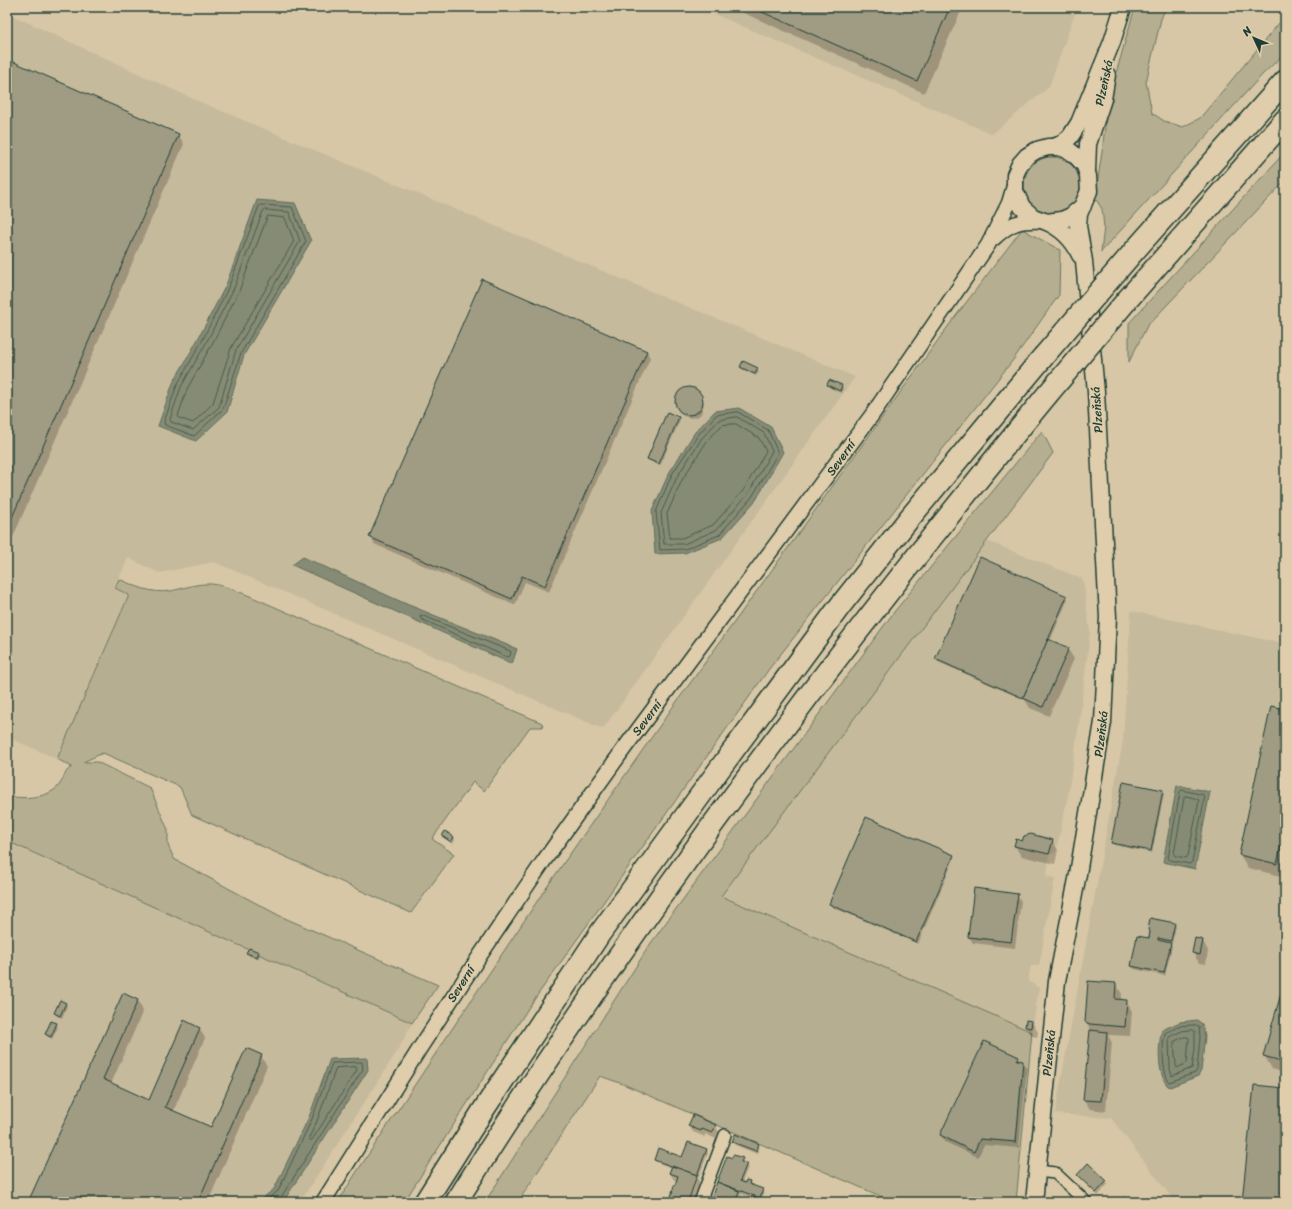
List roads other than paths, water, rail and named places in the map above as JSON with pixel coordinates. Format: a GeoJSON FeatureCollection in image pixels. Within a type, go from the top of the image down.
{"type":"FeatureCollection","features":[{"type":"Feature","properties":{"kind":"highway"},"geometry":{"type":"LineString","coordinates":[[425,1202],[484,1109],[601,932],[840,606],[908,520],[1043,357],[1135,250],[1285,81]]}},
{"type":"Feature","properties":{"kind":"highway"},"geometry":{"type":"LineString","coordinates":[[456,1202],[506,1123],[623,949],[742,784],[861,626],[1046,395],[1285,120]]}},
{"type":"Feature","properties":{"kind":"highway"},"geometry":{"type":"LineString","coordinates":[[1262,146],[1285,126]]}},
{"type":"Feature","properties":{"kind":"main road","name":"Plzeňská"},"geometry":{"type":"LineString","coordinates":[[1084,261],[1068,236],[1055,226],[1033,217],[1022,207],[1016,197],[1014,186],[1017,169],[1027,156],[1037,150],[1054,147],[1061,144],[1070,137],[1080,123],[1112,42],[1123,7]]}},
{"type":"Feature","properties":{"kind":"main road","name":"Plzeňská"},"geometry":{"type":"LineString","coordinates":[[1034,1202],[1057,981],[1078,874],[1104,722],[1108,616],[1096,392],[1084,261],[1078,226],[1080,214],[1089,186],[1087,171],[1088,144],[1103,99],[1112,42]]}},
{"type":"Feature","properties":{"kind":"main road"},"geometry":{"type":"LineString","coordinates":[[1054,147],[1065,149],[1074,154],[1082,162],[1087,171]]}},
{"type":"Feature","properties":{"kind":"main road"},"geometry":{"type":"LineString","coordinates":[[1045,221],[1057,222],[1067,219],[1083,206]]}},
{"type":"Feature","properties":{"kind":"street","name":"Severní"},"geometry":{"type":"LineString","coordinates":[[323,1202],[424,1041],[543,862],[623,750],[872,415],[988,245],[1009,203],[1014,186]]}},
{"type":"Feature","properties":{"kind":"street","name":"Severní"},"geometry":{"type":"LineString","coordinates":[[988,245],[1003,230],[1013,223],[1025,220],[1045,221]]}},
{"type":"Feature","properties":{"kind":"street"},"geometry":{"type":"LineString","coordinates":[[700,1202],[725,1135]]}},
{"type":"Feature","properties":{"kind":"street"},"geometry":{"type":"LineString","coordinates":[[1037,1171],[1056,1173],[1086,1202]]}},
{"type":"Feature","properties":{"kind":"water"},"geometry":{"type":"Polygon","coordinates":[[[257,200],[295,203],[311,241],[244,355],[227,412],[196,441],[158,426],[173,383],[226,285],[257,200]]]}},
{"type":"Feature","properties":{"kind":"water"},"geometry":{"type":"Polygon","coordinates":[[[739,408],[771,427],[783,452],[756,500],[722,538],[685,553],[655,554],[652,511],[669,473],[695,432],[715,411],[739,408]]]}},
{"type":"Feature","properties":{"kind":"water"},"geometry":{"type":"Polygon","coordinates":[[[303,557],[404,603],[517,649],[512,664],[292,565],[303,557]]]}},
{"type":"Feature","properties":{"kind":"water"},"geometry":{"type":"Polygon","coordinates":[[[1177,785],[1210,792],[1195,869],[1163,862],[1177,785]]]}},
{"type":"Feature","properties":{"kind":"water"},"geometry":{"type":"Polygon","coordinates":[[[1197,1020],[1202,1024],[1205,1036],[1201,1071],[1198,1076],[1170,1087],[1164,1081],[1160,1067],[1159,1051],[1162,1030],[1180,1022],[1197,1020]]]}},
{"type":"Feature","properties":{"kind":"water"},"geometry":{"type":"Polygon","coordinates":[[[367,1058],[368,1070],[283,1202],[258,1202],[274,1189],[309,1117],[330,1059],[367,1058]]]}}]}
